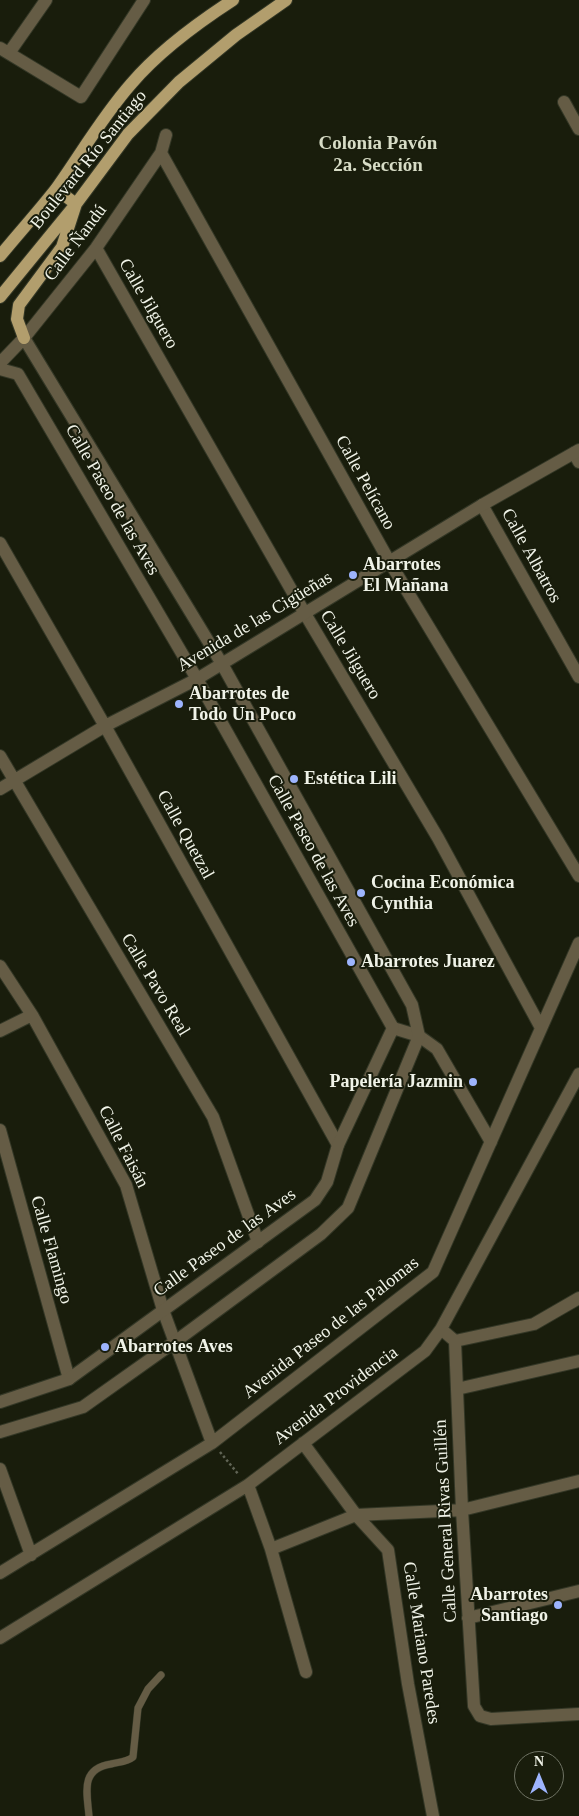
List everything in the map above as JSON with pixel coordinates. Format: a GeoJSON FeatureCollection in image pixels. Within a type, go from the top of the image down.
{"type":"FeatureCollection","features":[{"type":"Feature","properties":{"kind":"main road","name":"Boulevard Río Santiago"},"geometry":{"type":"LineString","coordinates":[[0,256],[56,188],[96,128],[131,83],[169,47],[205,18],[233,0]]}},
{"type":"Feature","properties":{"kind":"main road","name":"Boulevard Río Santiago"},"geometry":{"type":"LineString","coordinates":[[0,297],[76,204],[128,134],[179,82],[236,35],[286,0]]}},
{"type":"Feature","properties":{"kind":"main road"},"geometry":{"type":"LineString","coordinates":[[24,338],[18,319],[19,305],[62,247],[76,204],[56,188]]}},
{"type":"Feature","properties":{"kind":"street"},"geometry":{"type":"LineString","coordinates":[[46,0],[5,51],[81,98],[144,0]]}},
{"type":"Feature","properties":{"kind":"street"},"geometry":{"type":"LineString","coordinates":[[564,102],[579,129]]}},
{"type":"Feature","properties":{"kind":"street","name":"Calle Ñandú"},"geometry":{"type":"LineString","coordinates":[[0,363],[24,338],[96,248],[161,153],[166,135]]}},
{"type":"Feature","properties":{"kind":"street","name":"Calle Pelícano"},"geometry":{"type":"LineString","coordinates":[[161,153],[389,561],[579,876]]}},
{"type":"Feature","properties":{"kind":"street","name":"Calle Jilguero"},"geometry":{"type":"LineString","coordinates":[[96,248],[304,612],[438,838],[541,1028]]}},
{"type":"Feature","properties":{"kind":"street","name":"Calle Paseo de las Aves"},"geometry":{"type":"LineString","coordinates":[[24,338],[222,664],[412,1005],[418,1036]]}},
{"type":"Feature","properties":{"kind":"street","name":"Calle Paseo de las Aves"},"geometry":{"type":"LineString","coordinates":[[0,369],[18,374],[197,679],[393,1028],[338,1145],[327,1182],[315,1200],[69,1379],[0,1402]]}},
{"type":"Feature","properties":{"kind":"street","name":"Avenida de las Cigüeñas"},"geometry":{"type":"LineString","coordinates":[[0,789],[105,726],[197,679],[482,505],[577,455]]}},
{"type":"Feature","properties":{"kind":"street","name":"Calle Albatros"},"geometry":{"type":"LineString","coordinates":[[482,505],[579,677]]}},
{"type":"Feature","properties":{"kind":"street","name":"Calle Quetzal"},"geometry":{"type":"LineString","coordinates":[[0,544],[105,726],[338,1145]]}},
{"type":"Feature","properties":{"kind":"street","name":"Calle Pavo Real"},"geometry":{"type":"LineString","coordinates":[[0,756],[213,1117],[258,1242]]}},
{"type":"Feature","properties":{"kind":"street","name":"Avenida Paseo de las Palomas"},"geometry":{"type":"LineString","coordinates":[[0,1573],[212,1443],[433,1272],[579,943]]}},
{"type":"Feature","properties":{"kind":"street","name":"Calle Faisán"},"geometry":{"type":"LineString","coordinates":[[0,966],[32,1015],[126,1185],[163,1310],[212,1443]]}},
{"type":"Feature","properties":{"kind":"street"},"geometry":{"type":"LineString","coordinates":[[0,1031],[32,1015]]}},
{"type":"Feature","properties":{"kind":"street"},"geometry":{"type":"LineString","coordinates":[[393,1028],[418,1036],[437,1049],[491,1142]]}},
{"type":"Feature","properties":{"kind":"street"},"geometry":{"type":"LineString","coordinates":[[0,1432],[83,1406],[176,1341],[321,1234],[348,1208],[418,1036]]}},
{"type":"Feature","properties":{"kind":"street","name":"Avenida Providencia"},"geometry":{"type":"LineString","coordinates":[[0,1638],[248,1485],[425,1350],[441,1329],[579,1074]]}},
{"type":"Feature","properties":{"kind":"street","name":"Calle Flamingo"},"geometry":{"type":"LineString","coordinates":[[0,1130],[69,1379]]}},
{"type":"Feature","properties":{"kind":"street"},"geometry":{"type":"LineString","coordinates":[[441,1329],[455,1342],[534,1324],[579,1298]]}},
{"type":"Feature","properties":{"kind":"street","name":"Calle General Rivas Guillén"},"geometry":{"type":"LineString","coordinates":[[455,1342],[462,1510],[474,1706],[480,1716],[491,1720],[579,1714]]}},
{"type":"Feature","properties":{"kind":"street"},"geometry":{"type":"LineString","coordinates":[[457,1389],[579,1361]]}},
{"type":"Feature","properties":{"kind":"street","name":"Calle Mariano Paredes"},"geometry":{"type":"LineString","coordinates":[[303,1444],[356,1516],[388,1550],[408,1684],[433,1816]]}},
{"type":"Feature","properties":{"kind":"street"},"geometry":{"type":"LineString","coordinates":[[0,1469],[30,1556]]}},
{"type":"Feature","properties":{"kind":"street"},"geometry":{"type":"LineString","coordinates":[[271,1549],[356,1516],[462,1510],[579,1481]]}},
{"type":"Feature","properties":{"kind":"street"},"geometry":{"type":"LineString","coordinates":[[248,1485],[271,1549],[306,1672]]}},
{"type":"Feature","properties":{"kind":"street"},"geometry":{"type":"LineString","coordinates":[[468,1618],[579,1591]]}},
{"type":"Feature","properties":{"kind":"lane"},"geometry":{"type":"LineString","coordinates":[[89,1816],[87,1782],[91,1774],[98,1766],[129,1760],[133,1757],[138,1708],[148,1689],[161,1675]]}},
{"type":"Feature","properties":{"kind":"path"},"geometry":{"type":"LineString","coordinates":[[212,1443],[248,1485]]}},
{"type":"Feature","properties":{"kind":"place","name":"Abarrotes El Mañana"},"geometry":{"type":"Point","coordinates":[353,575]}},
{"type":"Feature","properties":{"kind":"place","name":"Abarrotes de Todo Un Poco"},"geometry":{"type":"Point","coordinates":[179,704]}},
{"type":"Feature","properties":{"kind":"place","name":"Estética Lili"},"geometry":{"type":"Point","coordinates":[294,779]}},
{"type":"Feature","properties":{"kind":"place","name":"Cocina Económica Cynthia"},"geometry":{"type":"Point","coordinates":[361,893]}},
{"type":"Feature","properties":{"kind":"place","name":"Abarrotes Juarez"},"geometry":{"type":"Point","coordinates":[351,962]}},
{"type":"Feature","properties":{"kind":"place","name":"Papelería Jazmin"},"geometry":{"type":"Point","coordinates":[473,1082]}},
{"type":"Feature","properties":{"kind":"place","name":"Abarrotes Aves"},"geometry":{"type":"Point","coordinates":[105,1347]}},
{"type":"Feature","properties":{"kind":"place","name":"Abarrotes Santiago"},"geometry":{"type":"Point","coordinates":[558,1605]}},
{"type":"Feature","properties":{"kind":"district","name":"Colonia Pavón 2a. Sección"},"geometry":{"type":"Point","coordinates":[378,155]}}]}
